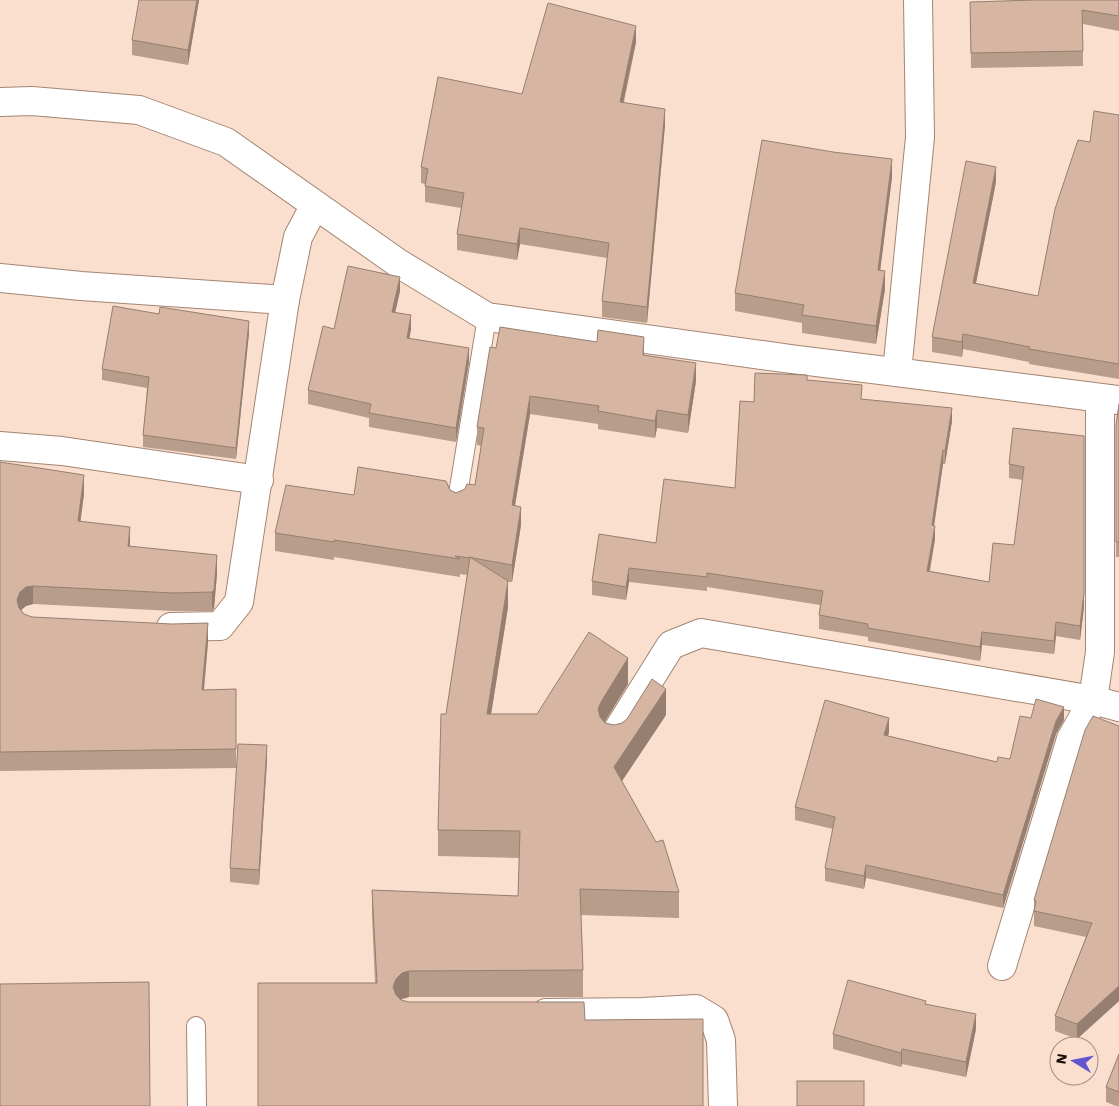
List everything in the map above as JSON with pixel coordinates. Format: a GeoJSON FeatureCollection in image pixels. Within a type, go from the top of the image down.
{"type":"FeatureCollection","features":[{"type":"Feature","properties":{"kind":"street"},"geometry":{"type":"LineString","coordinates":[[897,372],[920,137],[918,0]]}},
{"type":"Feature","properties":{"kind":"street"},"geometry":{"type":"LineString","coordinates":[[0,102],[32,101],[139,110],[226,142],[398,263],[487,317],[1110,399],[1100,652],[1106,703]]}},
{"type":"Feature","properties":{"kind":"street"},"geometry":{"type":"LineString","coordinates":[[145,626],[220,626],[239,602],[285,300],[298,236],[316,205]]}},
{"type":"Feature","properties":{"kind":"street"},"geometry":{"type":"LineString","coordinates":[[0,278],[285,300]]}},
{"type":"Feature","properties":{"kind":"street"},"geometry":{"type":"LineString","coordinates":[[0,446],[62,451],[259,480]]}},
{"type":"Feature","properties":{"kind":"street"},"geometry":{"type":"LineString","coordinates":[[614,736],[671,645],[702,633],[1106,703]]}},
{"type":"Feature","properties":{"kind":"street"},"geometry":{"type":"LineString","coordinates":[[1002,966],[1071,739],[1106,703]]}},
{"type":"Feature","properties":{"kind":"street"},"geometry":{"type":"LineString","coordinates":[[526,1013],[643,1012],[696,1009],[714,1020],[722,1040],[723,1106]]}},
{"type":"Feature","properties":{"kind":"lane"},"geometry":{"type":"LineString","coordinates":[[457,500],[487,317]]}},
{"type":"Feature","properties":{"kind":"lane"},"geometry":{"type":"LineString","coordinates":[[196,1026],[197,1106]]}},
{"type":"Feature","properties":{"kind":"building"},"geometry":{"type":"Polygon","coordinates":[[[139,0],[197,0],[188,50],[132,40],[139,0]]]}},
{"type":"Feature","properties":{"kind":"building"},"geometry":{"type":"Polygon","coordinates":[[[1119,0],[1119,16],[1082,10],[1083,51],[971,53],[970,2],[1119,0]]]}},
{"type":"Feature","properties":{"kind":"building"},"geometry":{"type":"Polygon","coordinates":[[[548,3],[636,26],[620,102],[665,109],[647,307],[602,301],[609,243],[520,228],[517,244],[457,234],[464,193],[425,186],[428,169],[421,167],[438,77],[522,94],[548,3]]]}},
{"type":"Feature","properties":{"kind":"building"},"geometry":{"type":"Polygon","coordinates":[[[1094,111],[1119,115],[1119,364],[1029,349],[1030,347],[963,334],[962,342],[932,337],[966,161],[996,167],[973,283],[1038,296],[1055,209],[1078,140],[1090,142],[1094,111]]]}},
{"type":"Feature","properties":{"kind":"building"},"geometry":{"type":"Polygon","coordinates":[[[762,140],[833,152],[892,159],[878,270],[885,271],[876,326],[802,315],[804,305],[735,293],[762,140]]]}},
{"type":"Feature","properties":{"kind":"building"},"geometry":{"type":"Polygon","coordinates":[[[348,266],[400,277],[392,312],[411,315],[407,338],[469,348],[456,428],[369,413],[371,404],[308,390],[323,326],[334,329],[348,266]]]}},
{"type":"Feature","properties":{"kind":"building"},"geometry":{"type":"Polygon","coordinates":[[[113,306],[159,314],[160,307],[249,321],[236,448],[143,435],[149,377],[102,369],[113,306]]]}},
{"type":"Feature","properties":{"kind":"building"},"geometry":{"type":"Polygon","coordinates":[[[500,327],[597,342],[598,330],[644,337],[643,355],[696,363],[688,415],[657,410],[655,421],[598,411],[599,406],[530,396],[512,505],[521,507],[512,565],[470,557],[455,556],[460,559],[275,533],[286,485],[354,495],[358,467],[446,481],[450,490],[456,493],[465,489],[467,484],[475,485],[484,428],[477,427],[490,347],[496,348],[500,327]]]}},
{"type":"Feature","properties":{"kind":"building"},"geometry":{"type":"Polygon","coordinates":[[[755,373],[807,375],[807,380],[862,385],[861,399],[952,408],[945,451],[943,450],[932,525],[935,526],[927,571],[989,582],[993,543],[1014,545],[1024,467],[1009,464],[1013,428],[1084,436],[1084,593],[1080,626],[1056,622],[1054,641],[982,632],[980,647],[868,628],[868,624],[819,615],[823,591],[707,573],[707,577],[629,568],[626,587],[592,581],[599,534],[656,543],[664,479],[735,488],[740,401],[754,402],[755,373]]]}},
{"type":"Feature","properties":{"kind":"building"},"geometry":{"type":"Polygon","coordinates":[[[1119,404],[1119,542],[1116,542],[1116,425],[1119,404]]]}},
{"type":"Feature","properties":{"kind":"building"},"geometry":{"type":"Polygon","coordinates":[[[0,462],[84,475],[78,521],[130,527],[128,546],[217,555],[214,590],[212,592],[173,593],[33,586],[26,587],[20,592],[17,600],[19,608],[24,614],[32,617],[172,624],[208,623],[202,690],[236,689],[236,749],[0,752],[0,462]]]}},
{"type":"Feature","properties":{"kind":"building"},"geometry":{"type":"Polygon","coordinates":[[[470,557],[508,581],[487,714],[537,714],[589,632],[628,658],[598,709],[600,717],[605,723],[614,725],[622,723],[627,719],[652,679],[666,689],[614,767],[656,842],[663,840],[679,892],[580,889],[583,970],[409,971],[402,973],[396,979],[393,987],[396,995],[401,1000],[409,1002],[584,1002],[585,1020],[703,1019],[703,1106],[258,1106],[258,983],[377,983],[372,890],[518,896],[520,831],[438,830],[441,714],[446,714],[470,557]]]}},
{"type":"Feature","properties":{"kind":"building"},"geometry":{"type":"Polygon","coordinates":[[[1036,699],[1064,707],[1056,721],[1003,895],[866,865],[864,876],[825,868],[835,817],[795,807],[825,700],[889,718],[884,735],[997,762],[998,757],[1010,759],[1020,716],[1031,718],[1036,699]]]}},
{"type":"Feature","properties":{"kind":"building"},"geometry":{"type":"Polygon","coordinates":[[[1093,716],[1119,726],[1119,986],[1077,1024],[1055,1016],[1092,923],[1034,911],[1036,901],[1034,900],[1085,730],[1093,716]]]}},
{"type":"Feature","properties":{"kind":"building"},"geometry":{"type":"Polygon","coordinates":[[[238,744],[267,745],[259,870],[230,868],[238,744]]]}},
{"type":"Feature","properties":{"kind":"building"},"geometry":{"type":"Polygon","coordinates":[[[848,980],[926,1001],[925,1004],[976,1014],[966,1062],[902,1049],[901,1053],[833,1034],[848,980]]]}},
{"type":"Feature","properties":{"kind":"building"},"geometry":{"type":"Polygon","coordinates":[[[149,982],[150,1106],[0,1106],[0,984],[149,982]]]}},
{"type":"Feature","properties":{"kind":"building"},"geometry":{"type":"Polygon","coordinates":[[[1119,1054],[1119,1092],[1106,1087],[1119,1054]]]}},
{"type":"Feature","properties":{"kind":"building"},"geometry":{"type":"Polygon","coordinates":[[[797,1081],[864,1081],[864,1106],[797,1106],[797,1081]]]}}]}
